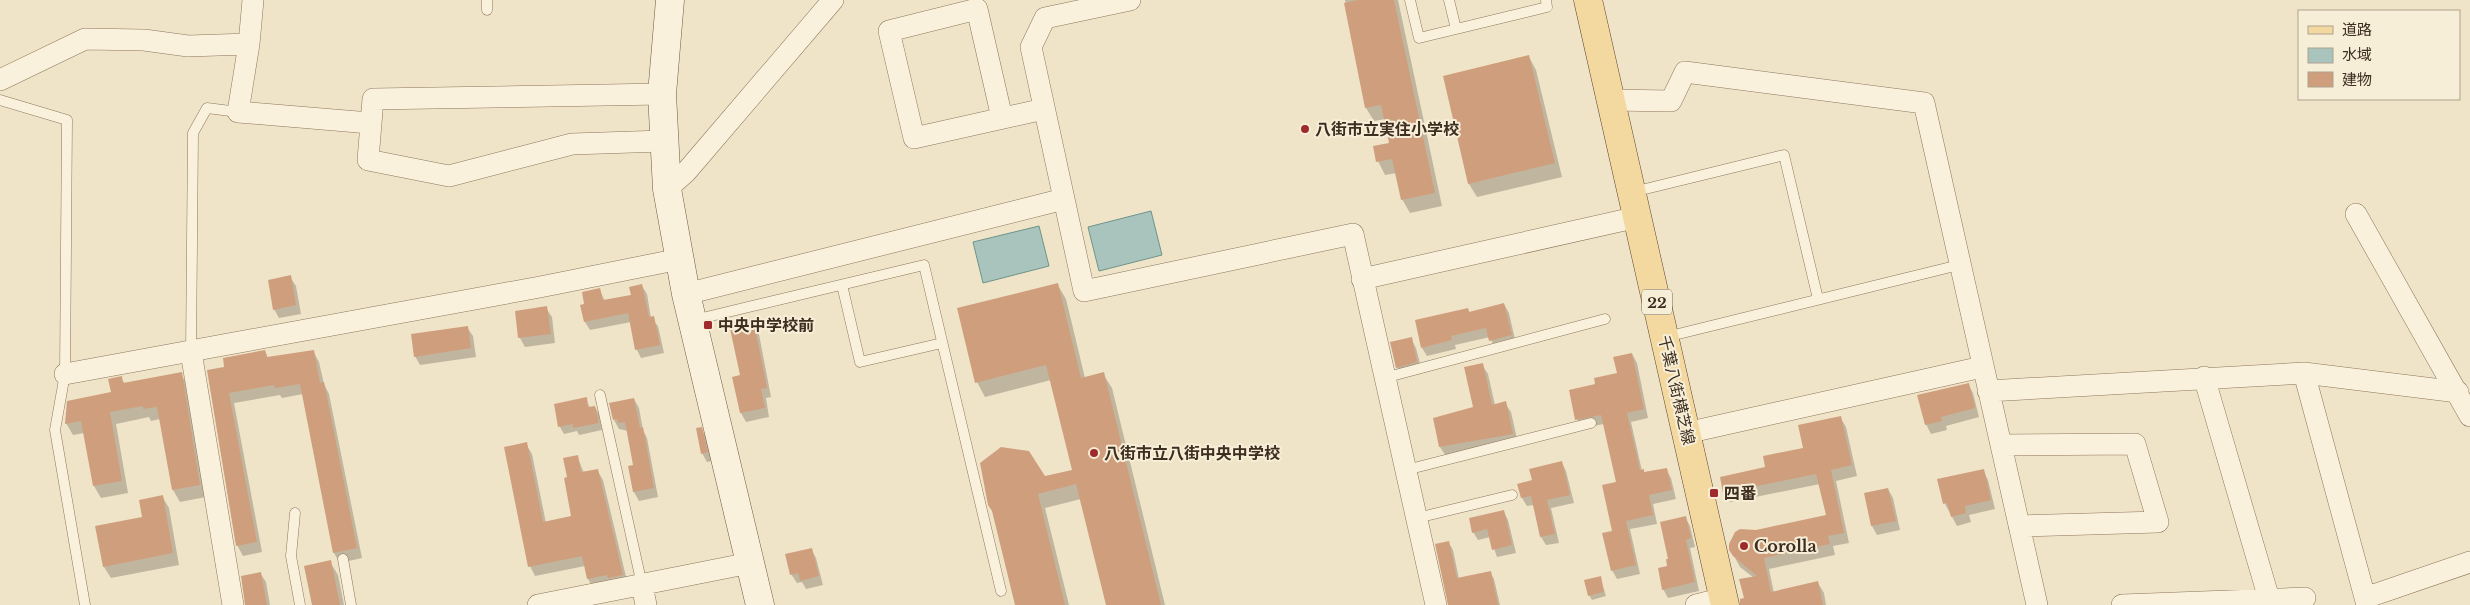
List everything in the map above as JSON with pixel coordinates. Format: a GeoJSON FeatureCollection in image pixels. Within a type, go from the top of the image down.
{"type":"FeatureCollection","features":[{"type":"Feature","properties":{"kind":"main road","name":"千葉八街横芝線"},"geometry":{"type":"LineString","coordinates":[[1588,0],[1725,602]]}},
{"type":"Feature","properties":{"kind":"street"},"geometry":{"type":"LineString","coordinates":[[253,0],[249,44],[238,112],[370,123]]}},
{"type":"Feature","properties":{"kind":"street"},"geometry":{"type":"LineString","coordinates":[[670,0],[662,94],[667,189],[686,294],[760,605]]}},
{"type":"Feature","properties":{"kind":"street"},"geometry":{"type":"LineString","coordinates":[[667,189],[686,172],[833,0]]}},
{"type":"Feature","properties":{"kind":"street"},"geometry":{"type":"LineString","coordinates":[[1130,0],[1068,6],[1044,18],[1031,46],[1084,291],[1352,234],[1436,605]]}},
{"type":"Feature","properties":{"kind":"street"},"geometry":{"type":"LineString","coordinates":[[1002,118],[977,9],[889,31],[914,138],[1044,109]]}},
{"type":"Feature","properties":{"kind":"street"},"geometry":{"type":"LineString","coordinates":[[0,80],[85,39],[144,40],[188,46],[249,44]]}},
{"type":"Feature","properties":{"kind":"street"},"geometry":{"type":"LineString","coordinates":[[1611,100],[1671,101],[1685,72],[1924,102],[1959,265],[2037,605]]}},
{"type":"Feature","properties":{"kind":"street"},"geometry":{"type":"LineString","coordinates":[[662,94],[373,99],[368,160],[449,176],[572,144],[664,141]]}},
{"type":"Feature","properties":{"kind":"street"},"geometry":{"type":"LineString","coordinates":[[686,294],[1064,200]]}},
{"type":"Feature","properties":{"kind":"street"},"geometry":{"type":"LineString","coordinates":[[1362,279],[1635,205]]}},
{"type":"Feature","properties":{"kind":"street"},"geometry":{"type":"LineString","coordinates":[[2356,214],[2470,416]]}},
{"type":"Feature","properties":{"kind":"street"},"geometry":{"type":"LineString","coordinates":[[65,374],[540,287],[680,258]]}},
{"type":"Feature","properties":{"kind":"street"},"geometry":{"type":"LineString","coordinates":[[191,352],[233,605]]}},
{"type":"Feature","properties":{"kind":"street"},"geometry":{"type":"LineString","coordinates":[[1686,434],[1982,367]]}},
{"type":"Feature","properties":{"kind":"street"},"geometry":{"type":"LineString","coordinates":[[1988,391],[2204,377],[2304,373],[2458,392]]}},
{"type":"Feature","properties":{"kind":"street"},"geometry":{"type":"LineString","coordinates":[[2304,373],[2366,601],[2470,562]]}},
{"type":"Feature","properties":{"kind":"street"},"geometry":{"type":"LineString","coordinates":[[2204,377],[2269,600]]}},
{"type":"Feature","properties":{"kind":"street"},"geometry":{"type":"LineString","coordinates":[[2001,445],[2135,444],[2158,522],[2019,526]]}},
{"type":"Feature","properties":{"kind":"street"},"geometry":{"type":"LineString","coordinates":[[538,605],[644,595],[750,563]]}},
{"type":"Feature","properties":{"kind":"street"},"geometry":{"type":"LineString","coordinates":[[2122,605],[2305,598]]}},
{"type":"Feature","properties":{"kind":"street"},"geometry":{"type":"LineString","coordinates":[[1696,605],[1725,602]]}},
{"type":"Feature","properties":{"kind":"lane"},"geometry":{"type":"LineString","coordinates":[[1410,0],[1419,38],[1547,7],[1546,0]]}},
{"type":"Feature","properties":{"kind":"lane"},"geometry":{"type":"LineString","coordinates":[[1449,0],[1456,29]]}},
{"type":"Feature","properties":{"kind":"lane"},"geometry":{"type":"LineString","coordinates":[[0,100],[67,120],[65,374],[55,430],[85,605]]}},
{"type":"Feature","properties":{"kind":"lane"},"geometry":{"type":"LineString","coordinates":[[191,352],[193,133],[208,108],[238,112]]}},
{"type":"Feature","properties":{"kind":"lane"},"geometry":{"type":"LineString","coordinates":[[1635,205],[1784,155],[1818,299]]}},
{"type":"Feature","properties":{"kind":"lane"},"geometry":{"type":"LineString","coordinates":[[692,320],[924,265],[1000,591]]}},
{"type":"Feature","properties":{"kind":"lane"},"geometry":{"type":"LineString","coordinates":[[1665,337],[1959,265]]}},
{"type":"Feature","properties":{"kind":"lane"},"geometry":{"type":"LineString","coordinates":[[842,285],[860,362],[942,343]]}},
{"type":"Feature","properties":{"kind":"lane"},"geometry":{"type":"LineString","coordinates":[[1384,378],[1605,319]]}},
{"type":"Feature","properties":{"kind":"lane"},"geometry":{"type":"LineString","coordinates":[[600,395],[644,595]]}},
{"type":"Feature","properties":{"kind":"lane"},"geometry":{"type":"LineString","coordinates":[[1406,470],[1591,423]]}},
{"type":"Feature","properties":{"kind":"lane"},"geometry":{"type":"LineString","coordinates":[[1417,518],[1512,495]]}},
{"type":"Feature","properties":{"kind":"lane"},"geometry":{"type":"LineString","coordinates":[[295,513],[290,556],[300,605]]}},
{"type":"Feature","properties":{"kind":"lane"},"geometry":{"type":"LineString","coordinates":[[343,559],[351,605]]}},
{"type":"Feature","properties":{"kind":"water"},"geometry":{"type":"Polygon","coordinates":[[[1151,211],[1162,255],[1099,271],[1088,227],[1151,211]]]}},
{"type":"Feature","properties":{"kind":"water"},"geometry":{"type":"Polygon","coordinates":[[[1039,226],[1049,266],[983,283],[973,242],[1039,226]]]}},
{"type":"Feature","properties":{"kind":"building"},"geometry":{"type":"Polygon","coordinates":[[[1358,0],[1394,0],[1435,193],[1401,200],[1392,159],[1376,162],[1373,146],[1389,143],[1381,105],[1365,108],[1344,3],[1358,0]]]}},
{"type":"Feature","properties":{"kind":"building"},"geometry":{"type":"Polygon","coordinates":[[[1529,55],[1555,163],[1468,184],[1443,76],[1529,55]]]}},
{"type":"Feature","properties":{"kind":"building"},"geometry":{"type":"Polygon","coordinates":[[[291,275],[296,305],[273,310],[268,280],[291,275]]]}},
{"type":"Feature","properties":{"kind":"building"},"geometry":{"type":"Polygon","coordinates":[[[1058,283],[1081,378],[1104,372],[1161,605],[1106,605],[1076,484],[1038,494],[1065,605],[1015,605],[992,511],[988,505],[980,463],[1001,447],[1029,451],[1045,476],[1072,470],[1046,365],[975,383],[957,308],[1058,283]]]}},
{"type":"Feature","properties":{"kind":"building"},"geometry":{"type":"Polygon","coordinates":[[[642,284],[649,317],[654,316],[660,345],[635,350],[628,313],[584,322],[580,305],[584,304],[582,292],[600,288],[603,300],[631,295],[629,287],[642,284]]]}},
{"type":"Feature","properties":{"kind":"building"},"geometry":{"type":"Polygon","coordinates":[[[1504,303],[1512,335],[1489,341],[1486,328],[1451,336],[1452,340],[1421,348],[1415,320],[1468,308],[1469,312],[1504,303]]]}},
{"type":"Feature","properties":{"kind":"building"},"geometry":{"type":"Polygon","coordinates":[[[547,306],[551,334],[518,338],[515,311],[547,306]]]}},
{"type":"Feature","properties":{"kind":"building"},"geometry":{"type":"Polygon","coordinates":[[[753,318],[767,388],[761,389],[765,408],[740,413],[732,377],[740,375],[729,324],[753,318]]]}},
{"type":"Feature","properties":{"kind":"building"},"geometry":{"type":"Polygon","coordinates":[[[468,326],[471,348],[414,357],[411,334],[468,326]]]}},
{"type":"Feature","properties":{"kind":"building"},"geometry":{"type":"Polygon","coordinates":[[[1412,337],[1417,362],[1396,368],[1390,342],[1412,337]]]}},
{"type":"Feature","properties":{"kind":"building"},"geometry":{"type":"Polygon","coordinates":[[[265,350],[267,357],[314,350],[320,383],[324,382],[357,548],[333,553],[300,384],[275,388],[274,385],[229,393],[257,542],[236,546],[207,370],[224,367],[223,358],[265,350]]]}},
{"type":"Feature","properties":{"kind":"building"},"geometry":{"type":"Polygon","coordinates":[[[1632,353],[1644,409],[1627,413],[1640,470],[1644,469],[1644,472],[1667,468],[1672,490],[1649,495],[1653,515],[1626,521],[1636,565],[1611,571],[1602,533],[1612,531],[1602,485],[1616,482],[1601,415],[1575,420],[1569,390],[1595,384],[1594,378],[1617,373],[1613,357],[1632,353]]]}},
{"type":"Feature","properties":{"kind":"building"},"geometry":{"type":"Polygon","coordinates":[[[1483,363],[1492,405],[1506,401],[1513,434],[1439,447],[1433,418],[1473,407],[1464,367],[1483,363]]]}},
{"type":"Feature","properties":{"kind":"building"},"geometry":{"type":"Polygon","coordinates":[[[182,372],[200,485],[172,490],[157,407],[143,409],[143,406],[110,412],[122,481],[93,486],[81,421],[65,424],[67,401],[111,392],[108,379],[122,376],[123,383],[182,372]]]}},
{"type":"Feature","properties":{"kind":"building"},"geometry":{"type":"Polygon","coordinates":[[[1969,383],[1975,408],[1941,417],[1942,421],[1925,425],[1917,395],[1969,383]]]}},
{"type":"Feature","properties":{"kind":"building"},"geometry":{"type":"Polygon","coordinates":[[[587,397],[588,407],[595,406],[599,423],[573,428],[573,424],[558,427],[554,404],[587,397]]]}},
{"type":"Feature","properties":{"kind":"building"},"geometry":{"type":"Polygon","coordinates":[[[634,398],[640,428],[643,427],[654,488],[633,492],[628,466],[633,465],[625,422],[618,423],[617,419],[613,420],[609,403],[634,398]]]}},
{"type":"Feature","properties":{"kind":"building"},"geometry":{"type":"Polygon","coordinates":[[[1841,416],[1852,465],[1831,470],[1844,533],[1828,536],[1830,544],[1764,558],[1771,592],[1818,581],[1823,605],[1740,605],[1740,599],[1744,598],[1739,579],[1757,576],[1733,556],[1729,550],[1729,544],[1735,532],[1740,529],[1756,530],[1826,515],[1816,474],[1723,493],[1720,477],[1765,467],[1763,456],[1803,448],[1798,425],[1841,416]]]}},
{"type":"Feature","properties":{"kind":"building"},"geometry":{"type":"Polygon","coordinates":[[[702,427],[708,452],[701,454],[696,428],[702,427]]]}},
{"type":"Feature","properties":{"kind":"building"},"geometry":{"type":"Polygon","coordinates":[[[527,442],[543,522],[571,516],[564,478],[567,477],[563,458],[578,455],[581,472],[598,469],[623,575],[608,578],[607,575],[587,579],[582,556],[528,567],[504,447],[527,442]]]}},
{"type":"Feature","properties":{"kind":"building"},"geometry":{"type":"Polygon","coordinates":[[[1562,461],[1570,495],[1547,500],[1555,534],[1540,537],[1531,496],[1521,498],[1517,484],[1532,480],[1529,469],[1562,461]]]}},
{"type":"Feature","properties":{"kind":"building"},"geometry":{"type":"Polygon","coordinates":[[[1984,469],[1991,500],[1965,506],[1966,513],[1951,517],[1947,503],[1943,504],[1937,479],[1984,469]]]}},
{"type":"Feature","properties":{"kind":"building"},"geometry":{"type":"Polygon","coordinates":[[[1888,488],[1896,521],[1871,526],[1864,493],[1888,488]]]}},
{"type":"Feature","properties":{"kind":"building"},"geometry":{"type":"Polygon","coordinates":[[[163,495],[173,553],[103,567],[95,526],[142,517],[139,500],[163,495]]]}},
{"type":"Feature","properties":{"kind":"building"},"geometry":{"type":"Polygon","coordinates":[[[1504,510],[1512,545],[1492,550],[1487,529],[1472,533],[1469,518],[1504,510]]]}},
{"type":"Feature","properties":{"kind":"building"},"geometry":{"type":"Polygon","coordinates":[[[1686,516],[1691,538],[1686,540],[1695,582],[1662,590],[1658,568],[1667,566],[1666,559],[1668,559],[1660,522],[1686,516]]]}},
{"type":"Feature","properties":{"kind":"building"},"geometry":{"type":"Polygon","coordinates":[[[1449,541],[1457,578],[1491,571],[1498,605],[1448,605],[1435,544],[1449,541]]]}},
{"type":"Feature","properties":{"kind":"building"},"geometry":{"type":"Polygon","coordinates":[[[812,548],[819,576],[800,581],[798,573],[790,575],[785,554],[812,548]]]}},
{"type":"Feature","properties":{"kind":"building"},"geometry":{"type":"Polygon","coordinates":[[[331,560],[340,605],[312,605],[304,566],[331,560]]]}},
{"type":"Feature","properties":{"kind":"building"},"geometry":{"type":"Polygon","coordinates":[[[261,572],[267,605],[245,605],[241,576],[261,572]]]}},
{"type":"Feature","properties":{"kind":"building"},"geometry":{"type":"Polygon","coordinates":[[[1601,576],[1604,592],[1588,596],[1584,580],[1601,576]]]}},
{"type":"Feature","properties":{"kind":"place","name":"八街市立実住小学校"},"geometry":{"type":"Point","coordinates":[1305,129]}},
{"type":"Feature","properties":{"kind":"place","name":"中央中学校前"},"geometry":{"type":"Point","coordinates":[708,325]}},
{"type":"Feature","properties":{"kind":"place","name":"八街市立八街中央中学校"},"geometry":{"type":"Point","coordinates":[1094,453]}},
{"type":"Feature","properties":{"kind":"place","name":"四番"},"geometry":{"type":"Point","coordinates":[1714,493]}},
{"type":"Feature","properties":{"kind":"place","name":"Corolla"},"geometry":{"type":"Point","coordinates":[1744,546]}}]}
